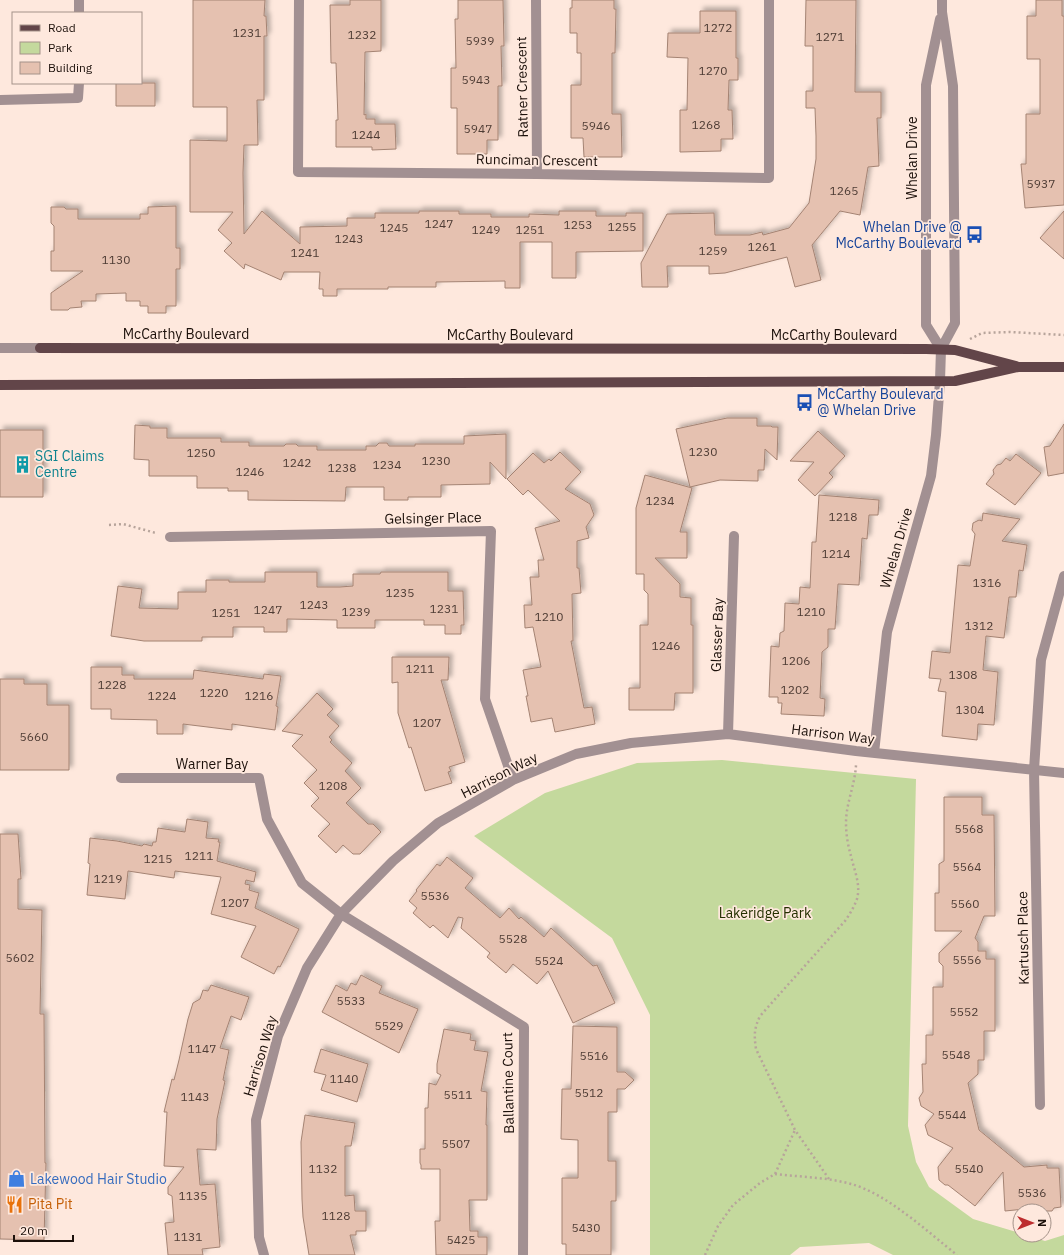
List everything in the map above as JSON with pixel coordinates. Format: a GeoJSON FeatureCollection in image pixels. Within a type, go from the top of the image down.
{"type":"FeatureCollection","features":[{"type":"Feature","properties":{"kind":"main road","name":"McCarthy Boulevard"},"geometry":{"type":"LineString","coordinates":[[40,348],[955,350],[1018,367]]}},
{"type":"Feature","properties":{"kind":"main road","name":"McCarthy Boulevard"},"geometry":{"type":"LineString","coordinates":[[0,385],[955,381],[1018,367],[1064,367]]}},
{"type":"Feature","properties":{"kind":"street"},"geometry":{"type":"LineString","coordinates":[[79,0],[79,12]]}},
{"type":"Feature","properties":{"kind":"street","name":"Runciman Crescent"},"geometry":{"type":"LineString","coordinates":[[299,0],[298,172],[769,178],[769,0]]}},
{"type":"Feature","properties":{"kind":"street","name":"Ratner Crescent"},"geometry":{"type":"LineString","coordinates":[[536,0],[537,174]]}},
{"type":"Feature","properties":{"kind":"street","name":"Whelan Drive"},"geometry":{"type":"LineString","coordinates":[[874,753],[887,632],[931,476],[936,435],[941,350],[955,323],[953,86],[942,12],[942,0]]}},
{"type":"Feature","properties":{"kind":"street","name":"Whelan Drive"},"geometry":{"type":"LineString","coordinates":[[941,350],[926,325],[926,85],[942,12]]}},
{"type":"Feature","properties":{"kind":"street"},"geometry":{"type":"LineString","coordinates":[[0,100],[78,98],[79,84]]}},
{"type":"Feature","properties":{"kind":"street","name":"McCarthy Boulevard"},"geometry":{"type":"LineString","coordinates":[[0,348],[40,348]]}},
{"type":"Feature","properties":{"kind":"street","name":"Gelsinger Place"},"geometry":{"type":"LineString","coordinates":[[170,537],[491,531],[485,699],[513,780]]}},
{"type":"Feature","properties":{"kind":"street","name":"Glasser Bay"},"geometry":{"type":"LineString","coordinates":[[728,734],[734,536]]}},
{"type":"Feature","properties":{"kind":"street","name":"Kartusch Place"},"geometry":{"type":"LineString","coordinates":[[1040,1105],[1034,770],[1040,660],[1064,576]]}},
{"type":"Feature","properties":{"kind":"street","name":"Harrison Way"},"geometry":{"type":"LineString","coordinates":[[264,1255],[259,1238],[256,1120],[278,1036],[307,968],[341,914],[393,861],[438,822],[513,780],[576,754],[631,743],[728,734],[856,751],[1064,773]]}},
{"type":"Feature","properties":{"kind":"street","name":"Warner Bay"},"geometry":{"type":"LineString","coordinates":[[121,778],[259,778],[266,819],[302,883],[341,914]]}},
{"type":"Feature","properties":{"kind":"street","name":"Ballantine Court"},"geometry":{"type":"LineString","coordinates":[[341,914],[524,1027],[523,1255]]}},
{"type":"Feature","properties":{"kind":"path"},"geometry":{"type":"LineString","coordinates":[[955,350],[974,336],[982,333],[1010,332],[1064,335]]}},
{"type":"Feature","properties":{"kind":"path"},"geometry":{"type":"LineString","coordinates":[[110,525],[123,524],[170,537]]}},
{"type":"Feature","properties":{"kind":"path"},"geometry":{"type":"LineString","coordinates":[[829,1179],[795,1130],[756,1049],[754,1036],[755,1026],[760,1016],[845,921],[853,909],[857,898],[859,887],[851,856],[846,823],[847,807],[856,776],[856,751]]}},
{"type":"Feature","properties":{"kind":"path"},"geometry":{"type":"LineString","coordinates":[[705,1255],[718,1226],[733,1205],[760,1183],[775,1174],[795,1130]]}},
{"type":"Feature","properties":{"kind":"path"},"geometry":{"type":"LineString","coordinates":[[775,1174],[829,1179],[852,1184],[895,1206],[957,1255]]}},
{"type":"Feature","properties":{"kind":"green space","name":"Lakeridge Park"},"geometry":{"type":"Polygon","coordinates":[[[722,760],[916,779],[908,1126],[916,1162],[929,1187],[973,1219],[1012,1231],[1012,1243],[1052,1243],[1052,1239],[1064,1235],[1064,1255],[893,1255],[869,1243],[800,1247],[790,1255],[650,1255],[650,1015],[612,938],[474,836],[545,793],[637,763],[722,760]]]}},
{"type":"Feature","properties":{"kind":"building"},"geometry":{"type":"Polygon","coordinates":[[[193,0],[265,0],[264,16],[266,16],[267,36],[264,36],[264,100],[257,100],[258,145],[244,145],[244,234],[262,211],[300,244],[300,227],[347,226],[347,218],[375,218],[375,213],[459,211],[459,214],[491,214],[491,217],[529,217],[529,214],[559,215],[559,211],[596,211],[596,216],[626,216],[626,213],[643,213],[643,251],[576,252],[576,278],[552,278],[552,242],[520,242],[520,288],[505,288],[505,281],[436,282],[436,287],[337,289],[337,296],[323,296],[323,289],[319,289],[320,272],[284,272],[281,280],[245,264],[244,269],[224,251],[232,243],[218,230],[233,212],[190,212],[190,140],[227,141],[227,107],[193,107],[193,0]]]}},
{"type":"Feature","properties":{"kind":"building"},"geometry":{"type":"Polygon","coordinates":[[[350,0],[381,0],[381,51],[365,52],[364,115],[366,114],[366,119],[375,119],[375,124],[395,124],[396,149],[372,150],[372,147],[336,147],[336,120],[338,120],[336,63],[331,63],[330,5],[350,5],[350,0]]]}},
{"type":"Feature","properties":{"kind":"building"},"geometry":{"type":"Polygon","coordinates":[[[458,0],[503,0],[504,46],[501,46],[502,86],[498,86],[498,140],[487,140],[487,154],[457,154],[457,108],[451,108],[451,68],[456,68],[455,19],[458,19],[458,0]]]}},
{"type":"Feature","properties":{"kind":"building"},"geometry":{"type":"Polygon","coordinates":[[[572,0],[614,0],[614,9],[616,9],[615,53],[612,53],[612,114],[621,114],[622,157],[584,157],[583,138],[571,138],[571,85],[581,85],[581,53],[577,53],[577,33],[570,33],[570,8],[572,8],[572,0]]]}},
{"type":"Feature","properties":{"kind":"building"},"geometry":{"type":"Polygon","coordinates":[[[806,0],[856,0],[855,92],[881,92],[881,118],[877,118],[879,166],[868,167],[860,215],[840,211],[812,245],[821,280],[795,287],[787,257],[725,273],[709,274],[709,266],[667,266],[668,287],[642,287],[641,263],[667,214],[714,213],[715,235],[750,235],[762,232],[763,235],[789,228],[809,203],[816,159],[816,136],[815,108],[806,108],[806,91],[813,91],[813,46],[805,46],[806,0]]]}},
{"type":"Feature","properties":{"kind":"building"},"geometry":{"type":"Polygon","coordinates":[[[1036,0],[1062,0],[1062,16],[1064,16],[1064,205],[1025,208],[1021,164],[1026,164],[1026,114],[1040,114],[1040,59],[1027,59],[1027,16],[1036,16],[1036,0]]]}},
{"type":"Feature","properties":{"kind":"building"},"geometry":{"type":"Polygon","coordinates":[[[700,11],[736,11],[736,58],[738,58],[738,80],[729,80],[728,110],[732,110],[733,139],[721,139],[721,151],[680,152],[680,110],[687,110],[688,58],[667,57],[668,33],[700,33],[700,11]]]}},
{"type":"Feature","properties":{"kind":"building"},"geometry":{"type":"Polygon","coordinates":[[[155,83],[155,106],[116,106],[116,84],[155,83]]]}},
{"type":"Feature","properties":{"kind":"building"},"geometry":{"type":"Polygon","coordinates":[[[176,206],[176,248],[180,248],[180,269],[176,269],[176,306],[166,306],[166,313],[148,313],[148,306],[140,306],[140,301],[126,301],[126,293],[96,294],[96,301],[81,301],[82,307],[70,308],[68,310],[51,310],[51,293],[83,271],[51,271],[51,251],[54,251],[54,226],[51,223],[51,207],[78,209],[78,219],[140,219],[140,214],[148,214],[148,207],[176,206]]]}},
{"type":"Feature","properties":{"kind":"building"},"geometry":{"type":"Polygon","coordinates":[[[1064,211],[1064,259],[1040,238],[1064,211]]]}},
{"type":"Feature","properties":{"kind":"building"},"geometry":{"type":"Polygon","coordinates":[[[727,418],[757,418],[757,426],[778,427],[777,460],[765,449],[764,470],[758,470],[758,481],[720,480],[690,487],[676,429],[727,418]]]}},
{"type":"Feature","properties":{"kind":"building"},"geometry":{"type":"Polygon","coordinates":[[[1064,424],[1064,473],[1048,476],[1044,447],[1050,446],[1064,424]]]}},
{"type":"Feature","properties":{"kind":"building"},"geometry":{"type":"Polygon","coordinates":[[[135,425],[150,426],[150,428],[167,428],[167,438],[221,438],[221,442],[249,442],[249,446],[284,446],[286,444],[296,444],[298,446],[317,446],[317,450],[366,450],[366,446],[376,446],[379,443],[387,443],[389,446],[415,446],[415,444],[464,444],[464,436],[506,434],[506,479],[490,462],[490,484],[441,485],[441,497],[408,497],[408,500],[384,500],[384,487],[346,487],[345,501],[248,500],[248,491],[228,491],[228,488],[197,488],[197,476],[149,476],[149,460],[134,459],[135,425]]]}},
{"type":"Feature","properties":{"kind":"building","name":"SGI Claims Centre"},"geometry":{"type":"Polygon","coordinates":[[[0,430],[43,430],[43,497],[0,497],[0,430]]]}},
{"type":"Feature","properties":{"kind":"building"},"geometry":{"type":"Polygon","coordinates":[[[818,431],[845,456],[829,473],[833,477],[815,496],[798,480],[814,462],[790,461],[818,431]]]}},
{"type":"Feature","properties":{"kind":"building"},"geometry":{"type":"Polygon","coordinates":[[[560,452],[581,472],[565,489],[590,504],[594,515],[586,527],[589,538],[577,541],[577,568],[579,568],[581,593],[572,594],[573,641],[571,641],[584,708],[592,707],[595,724],[555,732],[552,718],[531,722],[523,670],[541,667],[533,627],[525,628],[524,605],[532,605],[530,577],[539,577],[538,560],[544,560],[535,528],[560,521],[528,490],[523,495],[507,479],[533,453],[544,463],[549,459],[551,461],[560,452]]]}},
{"type":"Feature","properties":{"kind":"building"},"geometry":{"type":"Polygon","coordinates":[[[1016,454],[1041,473],[1015,505],[986,484],[994,474],[993,470],[997,465],[1001,464],[1006,458],[1010,461],[1016,454]]]}},
{"type":"Feature","properties":{"kind":"building"},"geometry":{"type":"Polygon","coordinates":[[[645,475],[692,488],[680,532],[687,532],[687,558],[655,558],[680,584],[680,597],[691,598],[691,625],[693,625],[693,693],[675,693],[674,710],[629,710],[629,688],[640,688],[640,625],[648,625],[648,594],[644,590],[644,574],[636,574],[636,508],[645,475]]]}},
{"type":"Feature","properties":{"kind":"building"},"geometry":{"type":"Polygon","coordinates":[[[819,495],[879,500],[878,515],[869,515],[867,539],[862,538],[859,585],[838,584],[835,629],[828,629],[828,647],[822,652],[820,698],[825,699],[824,716],[781,714],[782,703],[778,703],[778,697],[769,697],[771,646],[779,647],[780,633],[784,631],[785,603],[799,604],[800,587],[810,588],[812,542],[816,542],[819,495]]]}},
{"type":"Feature","properties":{"kind":"building"},"geometry":{"type":"Polygon","coordinates":[[[983,513],[1020,519],[1002,541],[1027,545],[1023,571],[1019,570],[1016,597],[1009,597],[1004,638],[986,636],[983,670],[998,672],[994,725],[978,724],[977,740],[942,736],[946,692],[938,691],[941,679],[929,678],[932,651],[950,653],[958,565],[970,566],[975,534],[972,530],[973,523],[979,520],[982,521],[983,513]]]}},
{"type":"Feature","properties":{"kind":"building"},"geometry":{"type":"Polygon","coordinates":[[[265,572],[317,572],[317,587],[340,587],[353,586],[353,574],[380,574],[381,572],[448,572],[448,591],[463,591],[464,625],[461,625],[461,634],[445,634],[445,625],[424,625],[424,620],[375,620],[375,628],[337,628],[337,620],[287,619],[287,632],[264,632],[264,627],[233,627],[233,637],[202,637],[202,641],[144,641],[111,636],[118,586],[142,589],[139,608],[178,609],[178,592],[206,592],[206,580],[229,580],[229,582],[265,582],[265,572]]]}},
{"type":"Feature","properties":{"kind":"building"},"geometry":{"type":"Polygon","coordinates":[[[392,657],[449,657],[448,680],[441,680],[465,762],[449,767],[451,771],[448,772],[452,783],[425,791],[398,713],[398,682],[392,683],[392,657]]]}},
{"type":"Feature","properties":{"kind":"building"},"geometry":{"type":"Polygon","coordinates":[[[91,667],[122,667],[122,675],[134,675],[134,679],[193,679],[194,670],[263,679],[264,674],[281,676],[276,706],[278,707],[275,730],[232,724],[232,730],[183,724],[183,734],[157,734],[157,720],[111,719],[111,709],[91,709],[91,667]]]}},
{"type":"Feature","properties":{"kind":"building"},"geometry":{"type":"Polygon","coordinates":[[[0,679],[24,679],[24,684],[47,684],[47,705],[69,705],[69,770],[0,770],[0,679]]]}},
{"type":"Feature","properties":{"kind":"building"},"geometry":{"type":"Polygon","coordinates":[[[317,693],[333,709],[327,715],[339,726],[329,737],[332,740],[330,742],[352,763],[345,771],[361,788],[346,803],[368,824],[373,824],[381,832],[360,854],[353,854],[343,845],[336,853],[318,836],[330,824],[311,806],[319,798],[304,783],[317,770],[292,746],[303,735],[282,731],[317,693]]]}},
{"type":"Feature","properties":{"kind":"building"},"geometry":{"type":"Polygon","coordinates":[[[944,797],[982,797],[982,815],[994,815],[995,916],[984,916],[975,938],[978,942],[978,951],[986,951],[986,959],[995,959],[995,1031],[984,1031],[984,1060],[978,1060],[978,1074],[968,1083],[979,1130],[1024,1167],[1047,1165],[1047,1168],[1059,1168],[1061,1207],[1054,1208],[1052,1211],[1052,1203],[1012,1203],[1012,1210],[1005,1211],[1003,1172],[975,1206],[948,1185],[945,1185],[939,1180],[938,1167],[953,1148],[928,1135],[925,1125],[934,1114],[921,1106],[919,1098],[923,1092],[922,1064],[926,1064],[926,1035],[933,1035],[933,987],[943,987],[943,966],[939,962],[939,953],[962,931],[935,931],[935,893],[939,893],[939,864],[944,861],[944,797]]]}},
{"type":"Feature","properties":{"kind":"building"},"geometry":{"type":"Polygon","coordinates":[[[187,819],[208,822],[206,838],[219,839],[218,842],[220,842],[217,861],[256,872],[254,882],[246,880],[245,884],[250,885],[249,890],[259,893],[255,908],[299,929],[280,967],[278,966],[274,974],[241,957],[256,926],[211,914],[221,877],[175,871],[174,878],[128,871],[125,899],[87,895],[90,864],[88,863],[90,838],[142,846],[144,844],[152,846],[153,842],[156,842],[158,828],[185,832],[187,819]]]}},
{"type":"Feature","properties":{"kind":"building"},"geometry":{"type":"Polygon","coordinates":[[[0,834],[18,834],[21,879],[18,879],[18,909],[42,910],[40,1014],[44,1014],[46,1163],[44,1240],[0,1239],[0,834]]]}},
{"type":"Feature","properties":{"kind":"building"},"geometry":{"type":"Polygon","coordinates":[[[447,857],[473,878],[465,888],[500,918],[509,908],[519,919],[521,917],[544,937],[551,928],[593,966],[597,965],[615,1003],[573,1023],[548,971],[537,984],[513,964],[506,973],[487,957],[490,953],[461,928],[463,918],[458,917],[448,938],[433,925],[430,928],[413,913],[417,908],[409,901],[437,864],[440,866],[447,857]]]}},
{"type":"Feature","properties":{"kind":"building"},"geometry":{"type":"Polygon","coordinates":[[[361,975],[382,986],[379,993],[418,1009],[399,1053],[322,1012],[336,985],[347,991],[351,983],[356,985],[361,975]]]}},
{"type":"Feature","properties":{"kind":"building"},"geometry":{"type":"Polygon","coordinates":[[[211,985],[249,997],[241,1020],[231,1016],[220,1048],[229,1050],[223,1080],[225,1081],[217,1119],[216,1150],[197,1149],[200,1185],[215,1184],[220,1247],[202,1249],[203,1255],[168,1255],[165,1223],[174,1222],[172,1196],[168,1194],[168,1187],[184,1167],[164,1166],[167,1112],[164,1112],[172,1079],[174,1080],[193,1003],[200,999],[203,990],[208,991],[211,985]]]}},
{"type":"Feature","properties":{"kind":"building"},"geometry":{"type":"Polygon","coordinates":[[[573,1026],[617,1027],[617,1072],[625,1072],[634,1080],[625,1089],[617,1089],[617,1112],[608,1112],[608,1161],[616,1161],[616,1201],[611,1201],[611,1255],[566,1255],[566,1244],[562,1244],[562,1178],[578,1178],[578,1140],[561,1139],[562,1089],[571,1089],[573,1026]]]}},
{"type":"Feature","properties":{"kind":"building"},"geometry":{"type":"Polygon","coordinates":[[[444,1029],[471,1034],[470,1040],[476,1041],[474,1050],[488,1052],[481,1091],[487,1092],[487,1200],[469,1200],[470,1231],[478,1231],[478,1237],[487,1237],[487,1255],[436,1255],[435,1221],[440,1221],[440,1169],[421,1169],[420,1149],[425,1149],[425,1108],[428,1108],[429,1083],[436,1085],[441,1075],[437,1073],[437,1064],[444,1029]]]}},
{"type":"Feature","properties":{"kind":"building"},"geometry":{"type":"Polygon","coordinates":[[[321,1049],[368,1064],[357,1102],[321,1090],[326,1075],[314,1072],[321,1049]]]}},
{"type":"Feature","properties":{"kind":"building"},"geometry":{"type":"Polygon","coordinates":[[[305,1115],[355,1123],[351,1146],[345,1146],[345,1196],[354,1195],[355,1211],[366,1211],[366,1231],[356,1231],[356,1235],[350,1235],[355,1255],[309,1255],[303,1217],[302,1199],[301,1142],[305,1115]]]}},
{"type":"Feature","properties":{"kind":"place","name":"Whelan Drive @ McCarthy Boulevard"},"geometry":{"type":"Point","coordinates":[975,235]}},
{"type":"Feature","properties":{"kind":"place","name":"McCarthy Boulevard @ Whelan Drive"},"geometry":{"type":"Point","coordinates":[804,402]}},
{"type":"Feature","properties":{"kind":"place","name":"SGI Claims Centre"},"geometry":{"type":"Point","coordinates":[22,464]}},
{"type":"Feature","properties":{"kind":"place","name":"Lakewood Hair Studio"},"geometry":{"type":"Point","coordinates":[17,1179]}},
{"type":"Feature","properties":{"kind":"place","name":"Pita Pit"},"geometry":{"type":"Point","coordinates":[15,1204]}}]}
